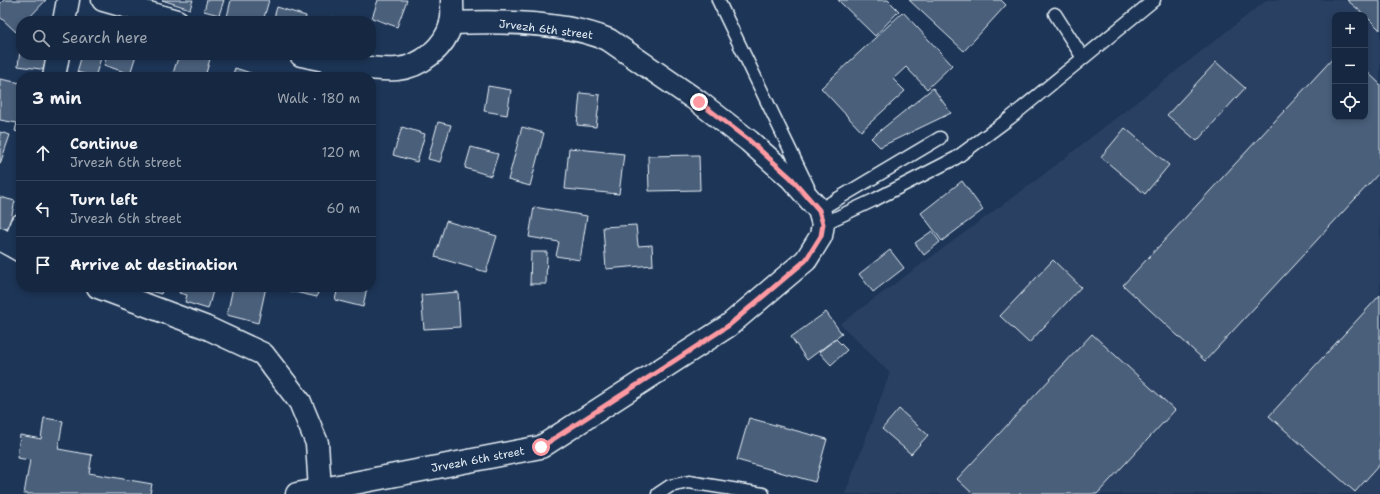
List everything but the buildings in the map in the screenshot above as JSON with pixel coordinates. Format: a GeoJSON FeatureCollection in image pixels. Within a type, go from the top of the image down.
{"type":"FeatureCollection","features":[{"type":"Feature","properties":{"kind":"street"},"geometry":{"type":"LineString","coordinates":[[65,16],[68,0]]}},
{"type":"Feature","properties":{"kind":"street"},"geometry":{"type":"LineString","coordinates":[[103,0],[159,16]]}},
{"type":"Feature","properties":{"kind":"street"},"geometry":{"type":"LineString","coordinates":[[323,60],[340,64],[399,69],[424,59],[443,41],[452,23],[452,0]]}},
{"type":"Feature","properties":{"kind":"street","name":"Jrvezh 6th street"},"geometry":{"type":"LineString","coordinates":[[297,494],[541,447],[728,326],[806,260],[821,236],[821,217],[791,178],[750,141],[699,102],[609,40],[593,34],[526,24],[481,22],[452,23]]}},
{"type":"Feature","properties":{"kind":"street"},"geometry":{"type":"LineString","coordinates":[[55,72],[57,60]]}},
{"type":"Feature","properties":{"kind":"street"},"geometry":{"type":"LineString","coordinates":[[12,246],[16,237]]}},
{"type":"Feature","properties":{"kind":"street"},"geometry":{"type":"LineString","coordinates":[[112,292],[206,327],[263,354],[300,402],[317,443],[320,490]]}},
{"type":"Feature","properties":{"kind":"lane"},"geometry":{"type":"LineString","coordinates":[[718,0],[821,217]]}},
{"type":"Feature","properties":{"kind":"lane"},"geometry":{"type":"LineString","coordinates":[[821,217],[876,199],[956,158],[1010,118],[1154,0]]}},
{"type":"Feature","properties":{"kind":"lane"},"geometry":{"type":"LineString","coordinates":[[1055,14],[1083,58]]}},
{"type":"Feature","properties":{"kind":"lane"},"geometry":{"type":"LineString","coordinates":[[821,217],[940,138]]}},
{"type":"Feature","properties":{"kind":"lane"},"geometry":{"type":"LineString","coordinates":[[658,494],[670,486],[689,482],[763,494]]}},
{"type":"Feature","properties":{"kind":"shaded area"},"geometry":{"type":"Polygon","coordinates":[[[1267,0],[1380,0],[1380,494],[845,494],[890,373],[840,324],[1043,175],[1267,0]]]}},
{"type":"Feature","properties":{"kind":"route"},"geometry":{"type":"LineString","coordinates":[[541,447],[728,326],[806,260],[821,236],[823,224],[819,210],[791,178],[750,141],[699,102]]}}]}
